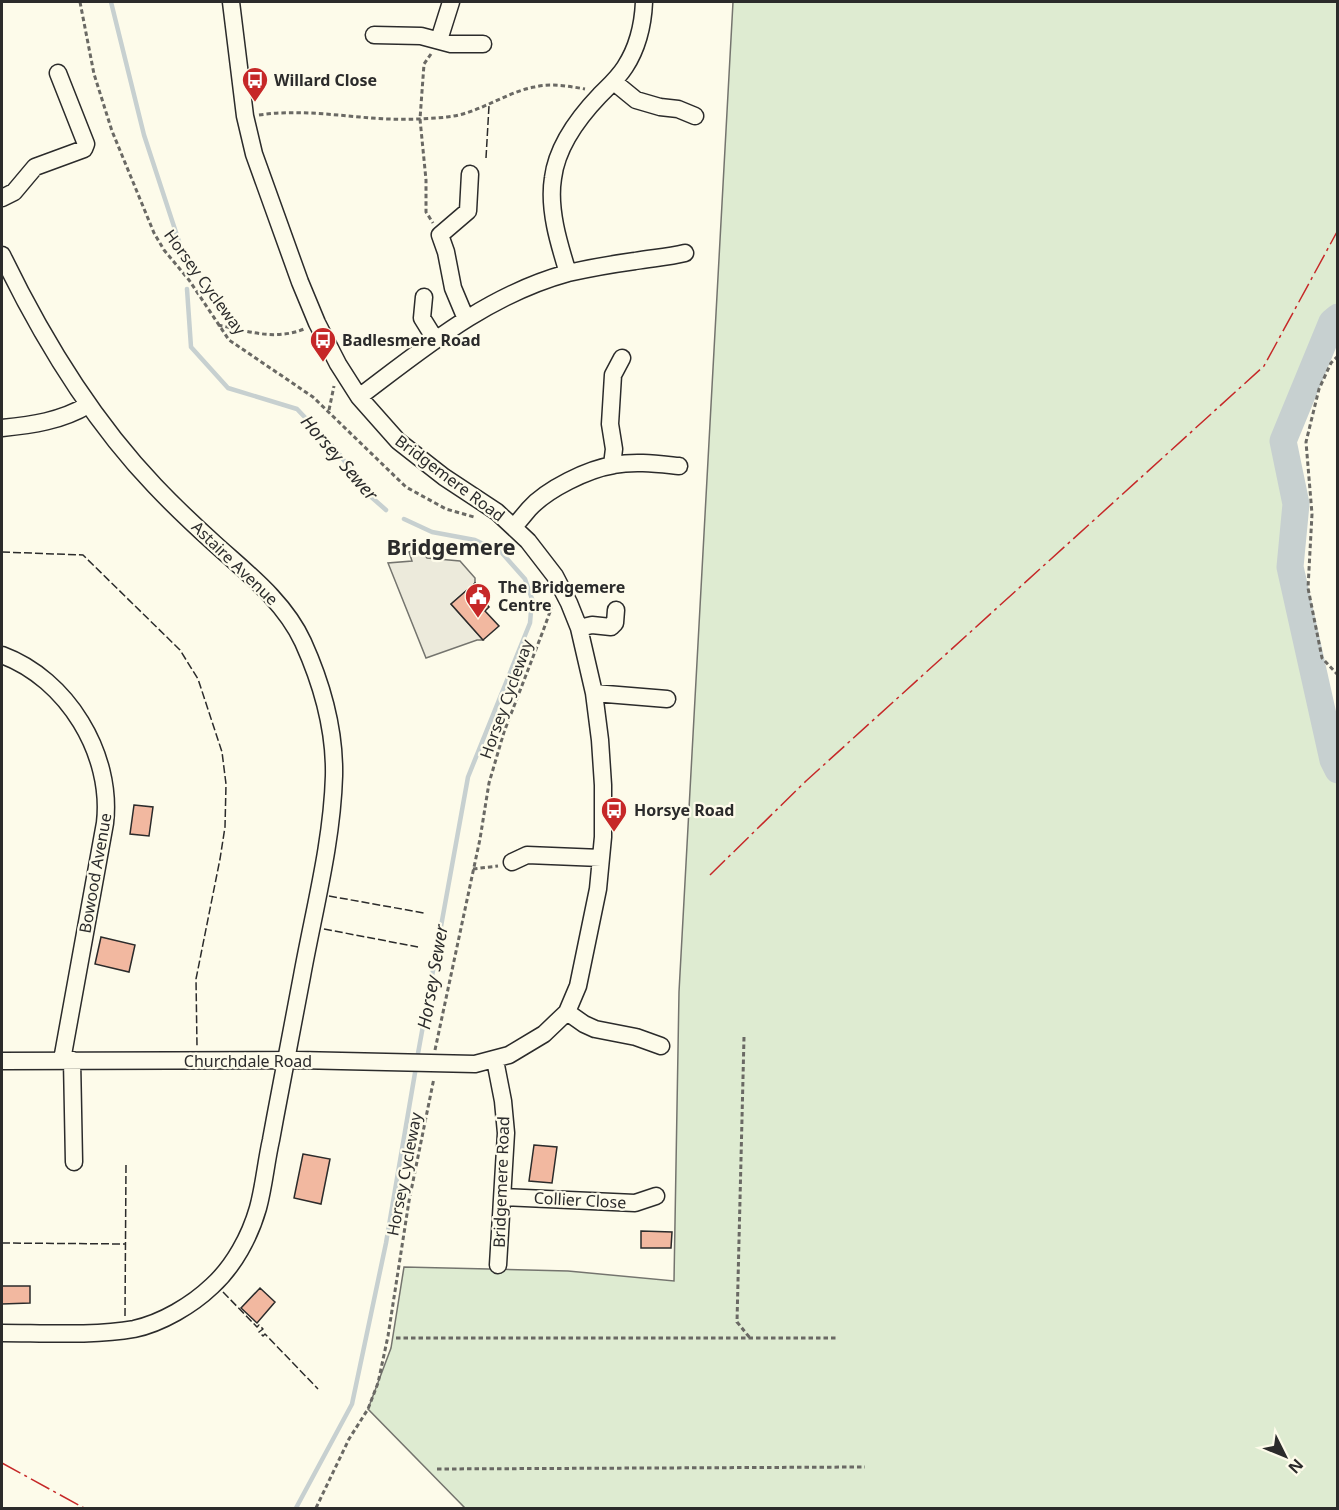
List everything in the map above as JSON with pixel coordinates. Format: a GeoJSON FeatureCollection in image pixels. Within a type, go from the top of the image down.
{"type":"FeatureCollection","features":[{"type":"Feature","properties":{"kind":"street","name":"Bridgemere Road"},"geometry":{"type":"LineString","coordinates":[[231,2],[245,116],[254,154],[300,282],[317,323],[338,364],[359,397],[406,448],[444,477],[497,512],[541,555],[555,576],[579,628],[594,693],[603,785],[601,858],[598,889],[578,986],[567,1012],[550,1029],[523,1048],[495,1060],[505,1117],[498,1265]]}},
{"type":"Feature","properties":{"kind":"street"},"geometry":{"type":"LineString","coordinates":[[439,40],[451,2]]}},
{"type":"Feature","properties":{"kind":"street"},"geometry":{"type":"LineString","coordinates":[[568,273],[559,240],[552,197],[552,178],[558,155],[584,113],[625,67],[640,34],[644,2]]}},
{"type":"Feature","properties":{"kind":"street"},"geometry":{"type":"LineString","coordinates":[[374,35],[421,36],[451,44],[483,44]]}},
{"type":"Feature","properties":{"kind":"street"},"geometry":{"type":"LineString","coordinates":[[2,198],[14,192],[35,167],[84,149],[86,144],[58,73]]}},
{"type":"Feature","properties":{"kind":"street"},"geometry":{"type":"LineString","coordinates":[[614,82],[636,100],[660,107],[678,109],[694,116]]}},
{"type":"Feature","properties":{"kind":"street"},"geometry":{"type":"LineString","coordinates":[[466,319],[453,288],[440,234],[468,211],[470,174]]}},
{"type":"Feature","properties":{"kind":"street"},"geometry":{"type":"LineString","coordinates":[[359,397],[435,339],[466,319],[518,292],[568,273],[685,253]]}},
{"type":"Feature","properties":{"kind":"street","name":"Astaire Avenue"},"geometry":{"type":"LineString","coordinates":[[2,255],[45,339],[88,405],[120,447],[154,486],[261,585],[285,611],[301,638],[324,698],[333,737],[334,776],[330,815],[287,1061],[258,1209],[246,1238],[230,1265],[213,1285],[180,1309],[162,1319],[135,1328],[103,1332],[2,1334]]}},
{"type":"Feature","properties":{"kind":"street"},"geometry":{"type":"LineString","coordinates":[[424,297],[422,318],[435,339]]}},
{"type":"Feature","properties":{"kind":"street"},"geometry":{"type":"LineString","coordinates":[[612,465],[614,449],[610,424],[613,375],[622,358]]}},
{"type":"Feature","properties":{"kind":"street"},"geometry":{"type":"LineString","coordinates":[[2,428],[55,420],[74,414],[88,405]]}},
{"type":"Feature","properties":{"kind":"street"},"geometry":{"type":"LineString","coordinates":[[514,527],[542,497],[584,475],[612,465],[628,463],[679,466]]}},
{"type":"Feature","properties":{"kind":"street"},"geometry":{"type":"LineString","coordinates":[[579,628],[592,625],[611,627],[615,622],[616,610]]}},
{"type":"Feature","properties":{"kind":"street","name":"Bowood Avenue"},"geometry":{"type":"LineString","coordinates":[[2,655],[35,673],[65,699],[79,719],[104,777],[107,812],[67,1060],[74,1162]]}},
{"type":"Feature","properties":{"kind":"street"},"geometry":{"type":"LineString","coordinates":[[594,693],[667,699]]}},
{"type":"Feature","properties":{"kind":"street"},"geometry":{"type":"LineString","coordinates":[[512,862],[527,855],[601,858]]}},
{"type":"Feature","properties":{"kind":"street"},"geometry":{"type":"LineString","coordinates":[[567,1012],[595,1029],[636,1036],[661,1046]]}},
{"type":"Feature","properties":{"kind":"street","name":"Churchdale Road"},"geometry":{"type":"LineString","coordinates":[[2,1061],[287,1061],[475,1064],[495,1060]]}},
{"type":"Feature","properties":{"kind":"street","name":"Collier Close"},"geometry":{"type":"LineString","coordinates":[[503,1197],[635,1203],[656,1196]]}},
{"type":"Feature","properties":{"kind":"path","name":"Horsey Cycleway"},"geometry":{"type":"LineString","coordinates":[[80,2],[94,74],[112,131],[154,233],[229,340],[292,381],[329,410],[406,487],[446,509],[482,520]]}},
{"type":"Feature","properties":{"kind":"path"},"geometry":{"type":"LineString","coordinates":[[439,40],[424,64],[420,118],[426,180],[426,212],[440,234]]}},
{"type":"Feature","properties":{"kind":"path"},"geometry":{"type":"LineString","coordinates":[[245,116],[280,112],[327,113],[360,117],[450,117],[535,86],[556,84],[589,89],[600,96]]}},
{"type":"Feature","properties":{"kind":"path"},"geometry":{"type":"LineString","coordinates":[[218,325],[261,335],[297,332],[317,323]]}},
{"type":"Feature","properties":{"kind":"path"},"geometry":{"type":"LineString","coordinates":[[1338,356],[1331,363],[1319,389],[1306,442],[1312,514],[1308,588],[1322,658],[1338,675]]}},
{"type":"Feature","properties":{"kind":"path","name":"Horsey Cycleway"},"geometry":{"type":"LineString","coordinates":[[316,1509],[349,1439],[368,1409],[378,1383],[388,1336],[409,1201],[434,1081],[430,1064],[473,869],[489,783],[504,732],[551,609],[551,593]]}},
{"type":"Feature","properties":{"kind":"path"},"geometry":{"type":"LineString","coordinates":[[473,869],[491,868],[512,862]]}},
{"type":"Feature","properties":{"kind":"path"},"geometry":{"type":"LineString","coordinates":[[744,1037],[737,1322],[750,1338]]}},
{"type":"Feature","properties":{"kind":"path"},"geometry":{"type":"LineString","coordinates":[[396,1338],[837,1338]]}},
{"type":"Feature","properties":{"kind":"path"},"geometry":{"type":"LineString","coordinates":[[437,1468],[865,1467]]}},
{"type":"Feature","properties":{"kind":"green space"},"geometry":{"type":"Polygon","coordinates":[[[733,2],[1337,2],[1337,306],[1283,441],[1296,504],[1290,567],[1337,770],[1337,1508],[465,1508],[368,1409],[391,1348],[404,1267],[568,1271],[674,1281],[679,992],[733,2]]]}},
{"type":"Feature","properties":{"kind":"shaded area"},"geometry":{"type":"Polygon","coordinates":[[[420,548],[427,558],[460,561],[475,578],[475,583],[451,604],[483,640],[477,640],[426,658],[388,563],[412,561],[409,552],[420,548]]]}},
{"type":"Feature","properties":{"kind":"building","name":"The Bridgemere Centre"},"geometry":{"type":"Polygon","coordinates":[[[475,583],[482,591],[478,595],[489,607],[485,611],[499,626],[483,640],[451,604],[475,583]]]}},
{"type":"Feature","properties":{"kind":"building"},"geometry":{"type":"Polygon","coordinates":[[[134,805],[153,807],[149,836],[130,834],[134,805]]]}},
{"type":"Feature","properties":{"kind":"building"},"geometry":{"type":"Polygon","coordinates":[[[101,937],[135,945],[129,972],[95,964],[101,937]]]}},
{"type":"Feature","properties":{"kind":"building"},"geometry":{"type":"Polygon","coordinates":[[[534,1145],[557,1147],[552,1183],[529,1181],[534,1145]]]}},
{"type":"Feature","properties":{"kind":"building"},"geometry":{"type":"Polygon","coordinates":[[[303,1154],[330,1159],[321,1204],[294,1198],[303,1154]]]}},
{"type":"Feature","properties":{"kind":"building"},"geometry":{"type":"Polygon","coordinates":[[[641,1231],[672,1232],[671,1248],[641,1248],[641,1231]]]}},
{"type":"Feature","properties":{"kind":"building"},"geometry":{"type":"Polygon","coordinates":[[[2,1286],[30,1286],[30,1303],[2,1304],[2,1286]]]}},
{"type":"Feature","properties":{"kind":"building"},"geometry":{"type":"Polygon","coordinates":[[[260,1288],[275,1302],[257,1323],[241,1308],[260,1288]]]}},
{"type":"Feature","properties":{"kind":"waterway","name":"Horsey Sewer"},"geometry":{"type":"LineString","coordinates":[[111,2],[144,135],[186,263]]}},
{"type":"Feature","properties":{"kind":"waterway","name":"Horsey Sewer"},"geometry":{"type":"LineString","coordinates":[[187,289],[191,347],[228,388],[297,409],[337,451],[369,495],[386,510]]}},
{"type":"Feature","properties":{"kind":"waterway"},"geometry":{"type":"LineString","coordinates":[[1338,317],[1332,322],[1283,441],[1296,504],[1290,567],[1333,760],[1338,770]]}},
{"type":"Feature","properties":{"kind":"waterway","name":"Horsey Sewer"},"geometry":{"type":"LineString","coordinates":[[404,519],[432,532],[475,540],[502,553],[525,579],[532,599],[530,623],[468,777],[417,1059]]}},
{"type":"Feature","properties":{"kind":"waterway","name":"Horsey Sewer"},"geometry":{"type":"LineString","coordinates":[[296,1508],[352,1404],[386,1243],[416,1067]]}},
{"type":"Feature","properties":{"kind":"fence"},"geometry":{"type":"LineString","coordinates":[[486,158],[489,106]]}},
{"type":"Feature","properties":{"kind":"fence"},"geometry":{"type":"LineString","coordinates":[[2,552],[83,555],[180,650],[198,679],[222,752],[226,784],[225,827],[196,979],[197,1046]]}},
{"type":"Feature","properties":{"kind":"fence"},"geometry":{"type":"LineString","coordinates":[[329,896],[424,913]]}},
{"type":"Feature","properties":{"kind":"fence"},"geometry":{"type":"LineString","coordinates":[[324,929],[418,947]]}},
{"type":"Feature","properties":{"kind":"fence"},"geometry":{"type":"LineString","coordinates":[[125,1316],[126,1165]]}},
{"type":"Feature","properties":{"kind":"fence"},"geometry":{"type":"LineString","coordinates":[[2,1243],[126,1244]]}},
{"type":"Feature","properties":{"kind":"fence"},"geometry":{"type":"LineString","coordinates":[[223,1292],[257,1327],[259,1325],[263,1329],[259,1332],[263,1336],[265,1334],[318,1389]]}},
{"type":"Feature","properties":{"kind":"power"},"geometry":{"type":"LineString","coordinates":[[710,875],[806,781],[1264,366],[1338,230]]}},
{"type":"Feature","properties":{"kind":"power"},"geometry":{"type":"LineString","coordinates":[[2,1463],[84,1508]]}},
{"type":"Feature","properties":{"kind":"place","name":"Willard Close"},"geometry":{"type":"Point","coordinates":[255,103]}},
{"type":"Feature","properties":{"kind":"place","name":"Badlesmere Road"},"geometry":{"type":"Point","coordinates":[323,363]}},
{"type":"Feature","properties":{"kind":"place","name":"The Bridgemere Centre"},"geometry":{"type":"Point","coordinates":[478,619]}},
{"type":"Feature","properties":{"kind":"place","name":"Horsye Road"},"geometry":{"type":"Point","coordinates":[614,833]}},
{"type":"Feature","properties":{"kind":"district","name":"Bridgemere"},"geometry":{"type":"Point","coordinates":[451,547]}}]}
